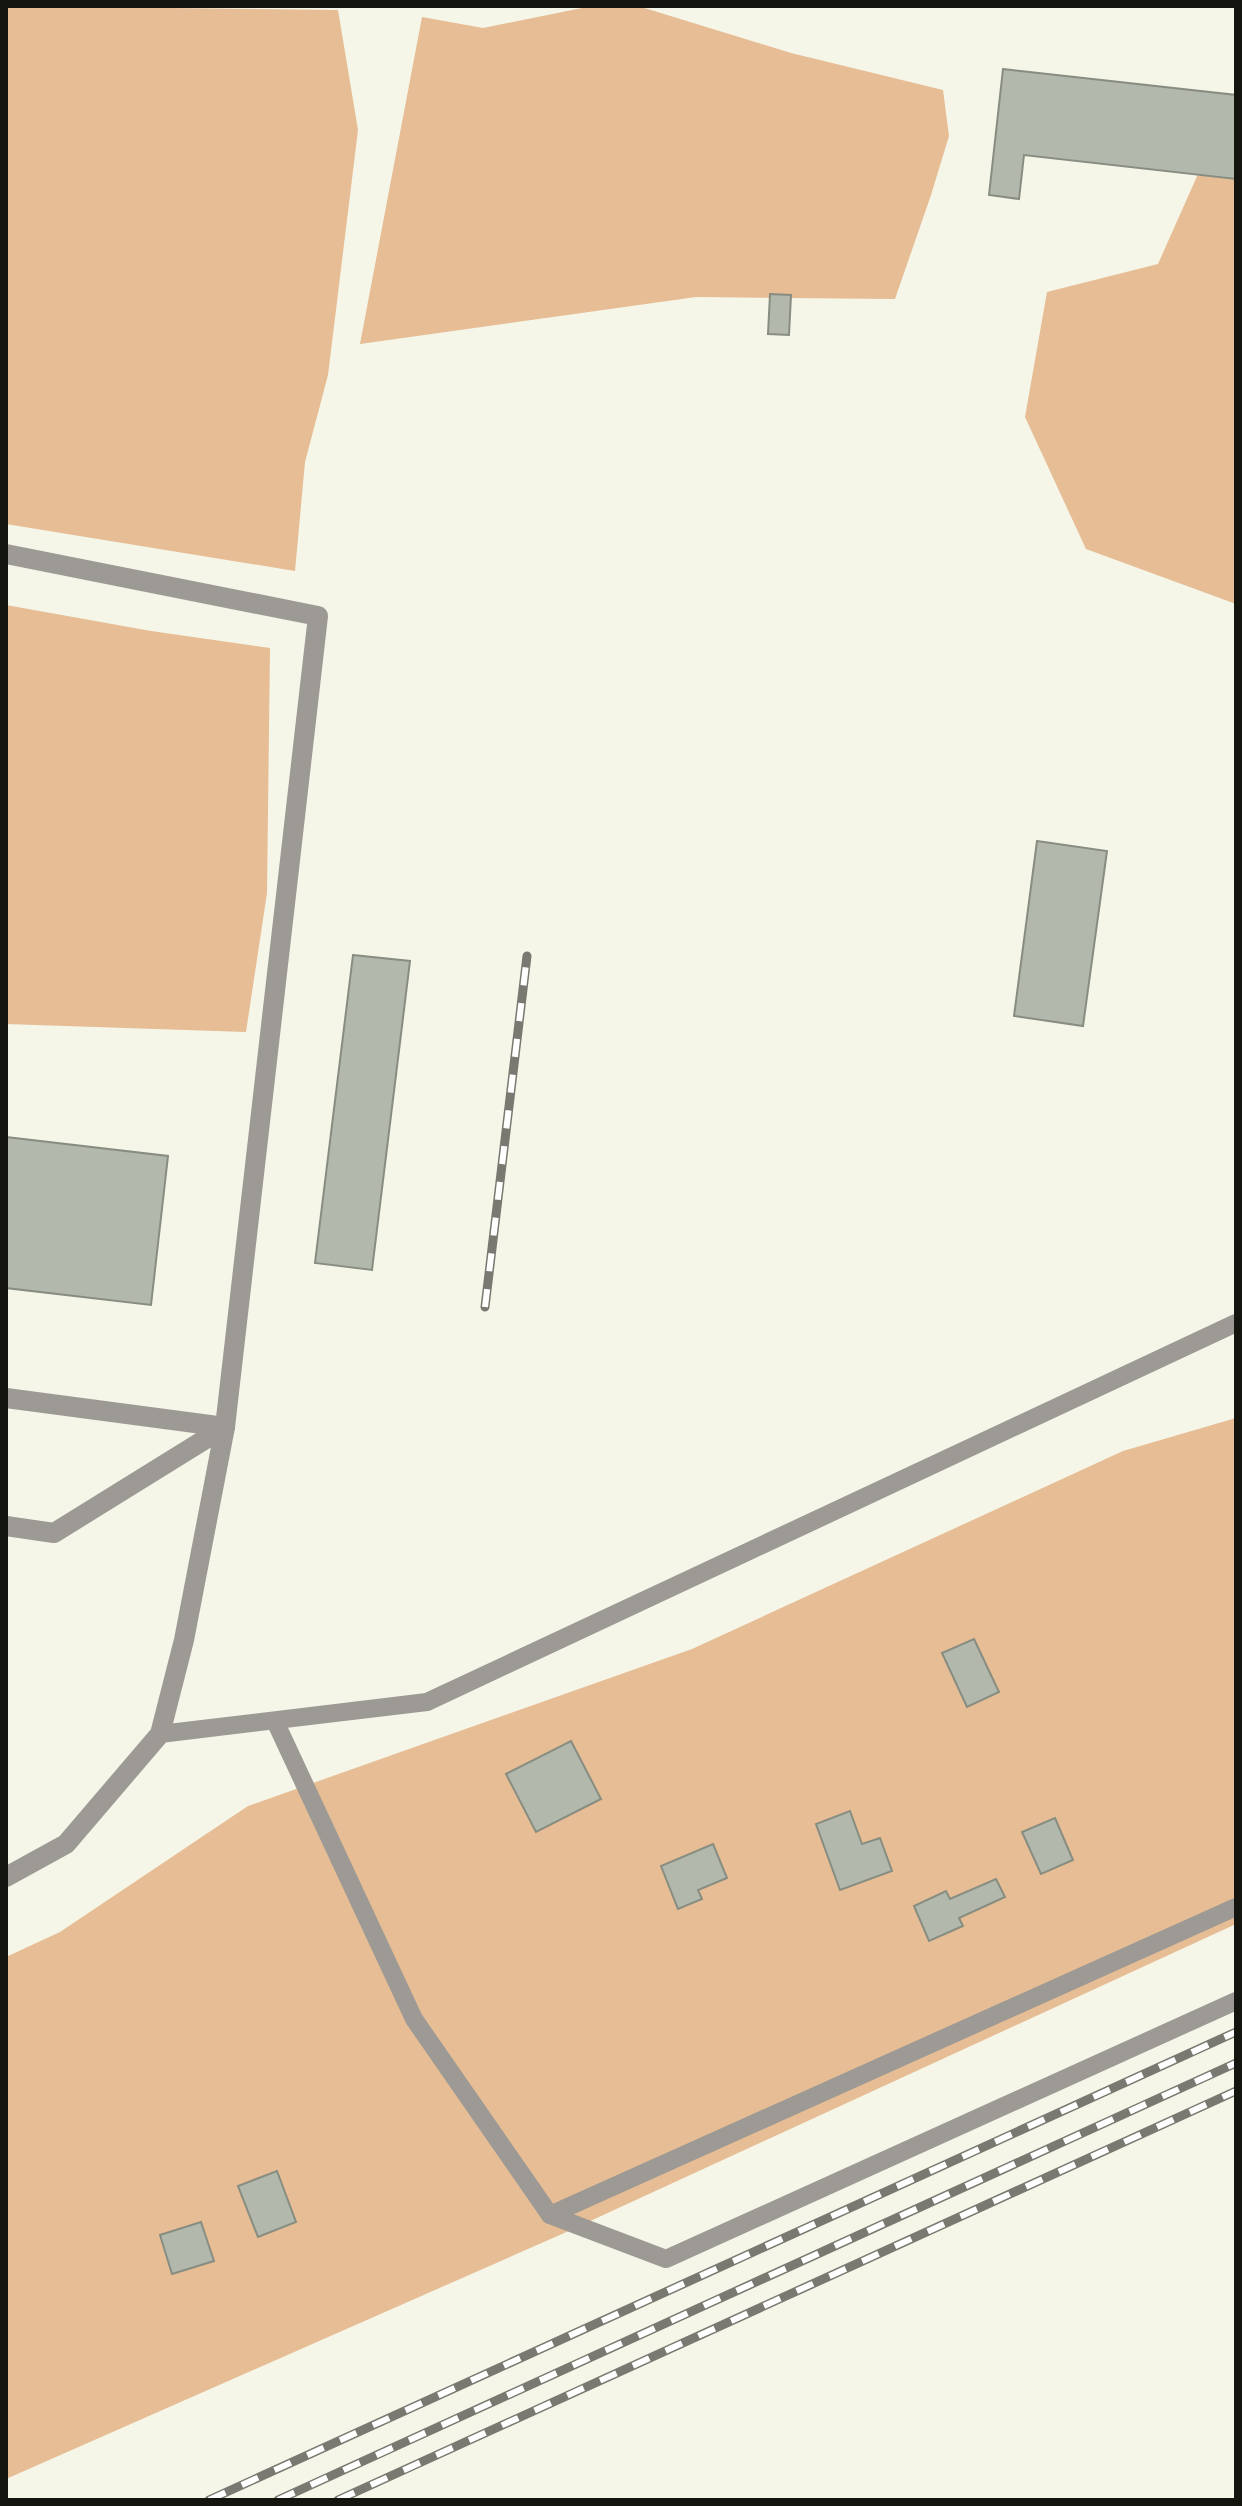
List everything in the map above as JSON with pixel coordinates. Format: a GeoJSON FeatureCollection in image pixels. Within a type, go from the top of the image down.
{"type":"FeatureCollection","features":[{"type":"Feature","properties":{"kind":"street"},"geometry":{"type":"LineString","coordinates":[[6,554],[318,616],[225,1427],[184,1640],[160,1734],[66,1844],[6,1877]]}},
{"type":"Feature","properties":{"kind":"street"},"geometry":{"type":"LineString","coordinates":[[6,1398],[225,1427]]}},
{"type":"Feature","properties":{"kind":"street"},"geometry":{"type":"LineString","coordinates":[[6,1526],[54,1533],[225,1427]]}},
{"type":"Feature","properties":{"kind":"lane"},"geometry":{"type":"LineString","coordinates":[[160,1734],[427,1702],[1236,1323]]}},
{"type":"Feature","properties":{"kind":"lane"},"geometry":{"type":"LineString","coordinates":[[275,1721],[414,2019],[550,2215],[666,2259],[1236,2001]]}},
{"type":"Feature","properties":{"kind":"lane"},"geometry":{"type":"LineString","coordinates":[[550,2215],[1236,1907]]}},
{"type":"Feature","properties":{"kind":"shaded area"},"geometry":{"type":"Polygon","coordinates":[[[6,6],[338,10],[358,130],[328,375],[305,462],[295,571],[6,524],[6,6]]]}},
{"type":"Feature","properties":{"kind":"shaded area"},"geometry":{"type":"Polygon","coordinates":[[[592,6],[638,6],[791,53],[943,90],[949,136],[895,299],[696,297],[360,344],[422,17],[483,28],[592,6]]]}},
{"type":"Feature","properties":{"kind":"shaded area"},"geometry":{"type":"Polygon","coordinates":[[[1236,124],[1236,604],[1086,549],[1025,417],[1047,292],[1158,264],[1214,138],[1236,124]]]}},
{"type":"Feature","properties":{"kind":"shaded area"},"geometry":{"type":"Polygon","coordinates":[[[6,605],[270,648],[267,893],[246,1032],[6,1024],[6,605]]]}},
{"type":"Feature","properties":{"kind":"shaded area"},"geometry":{"type":"Polygon","coordinates":[[[1236,1418],[1236,1924],[562,2234],[6,2479],[6,1957],[60,1932],[248,1806],[692,1649],[1123,1451],[1236,1418]]]}},
{"type":"Feature","properties":{"kind":"building"},"geometry":{"type":"Polygon","coordinates":[[[1003,69],[1236,95],[1236,179],[1024,155],[1019,199],[989,195],[1003,69]]]}},
{"type":"Feature","properties":{"kind":"building"},"geometry":{"type":"Polygon","coordinates":[[[770,294],[791,295],[789,335],[768,334],[770,294]]]}},
{"type":"Feature","properties":{"kind":"building"},"geometry":{"type":"Polygon","coordinates":[[[1037,841],[1107,851],[1083,1026],[1014,1016],[1037,841]]]}},
{"type":"Feature","properties":{"kind":"building"},"geometry":{"type":"Polygon","coordinates":[[[353,955],[410,961],[372,1270],[315,1263],[353,955]]]}},
{"type":"Feature","properties":{"kind":"building"},"geometry":{"type":"Polygon","coordinates":[[[6,1137],[168,1156],[151,1305],[6,1288],[6,1137]]]}},
{"type":"Feature","properties":{"kind":"building"},"geometry":{"type":"Polygon","coordinates":[[[974,1639],[999,1692],[967,1707],[942,1653],[974,1639]]]}},
{"type":"Feature","properties":{"kind":"building"},"geometry":{"type":"Polygon","coordinates":[[[571,1741],[601,1799],[536,1832],[506,1774],[571,1741]]]}},
{"type":"Feature","properties":{"kind":"building"},"geometry":{"type":"Polygon","coordinates":[[[850,1811],[862,1844],[880,1838],[892,1871],[840,1890],[816,1824],[850,1811]]]}},
{"type":"Feature","properties":{"kind":"building"},"geometry":{"type":"Polygon","coordinates":[[[1055,1818],[1073,1860],[1041,1874],[1022,1832],[1055,1818]]]}},
{"type":"Feature","properties":{"kind":"building"},"geometry":{"type":"Polygon","coordinates":[[[713,1844],[727,1878],[698,1890],[702,1899],[678,1909],[661,1866],[713,1844]]]}},
{"type":"Feature","properties":{"kind":"building"},"geometry":{"type":"Polygon","coordinates":[[[996,1879],[1005,1897],[959,1918],[963,1926],[929,1941],[914,1906],[946,1891],[950,1899],[996,1879]]]}},
{"type":"Feature","properties":{"kind":"building"},"geometry":{"type":"Polygon","coordinates":[[[277,2171],[296,2222],[258,2237],[238,2186],[277,2171]]]}},
{"type":"Feature","properties":{"kind":"building"},"geometry":{"type":"Polygon","coordinates":[[[201,2222],[214,2261],[172,2274],[160,2235],[201,2222]]]}},
{"type":"Feature","properties":{"kind":"railway"},"geometry":{"type":"LineString","coordinates":[[485,1307],[527,956]]}},
{"type":"Feature","properties":{"kind":"railway"},"geometry":{"type":"LineString","coordinates":[[209,2500],[1236,2032]]}},
{"type":"Feature","properties":{"kind":"railway"},"geometry":{"type":"LineString","coordinates":[[278,2500],[1236,2063]]}},
{"type":"Feature","properties":{"kind":"railway"},"geometry":{"type":"LineString","coordinates":[[338,2500],[1236,2091]]}}]}
